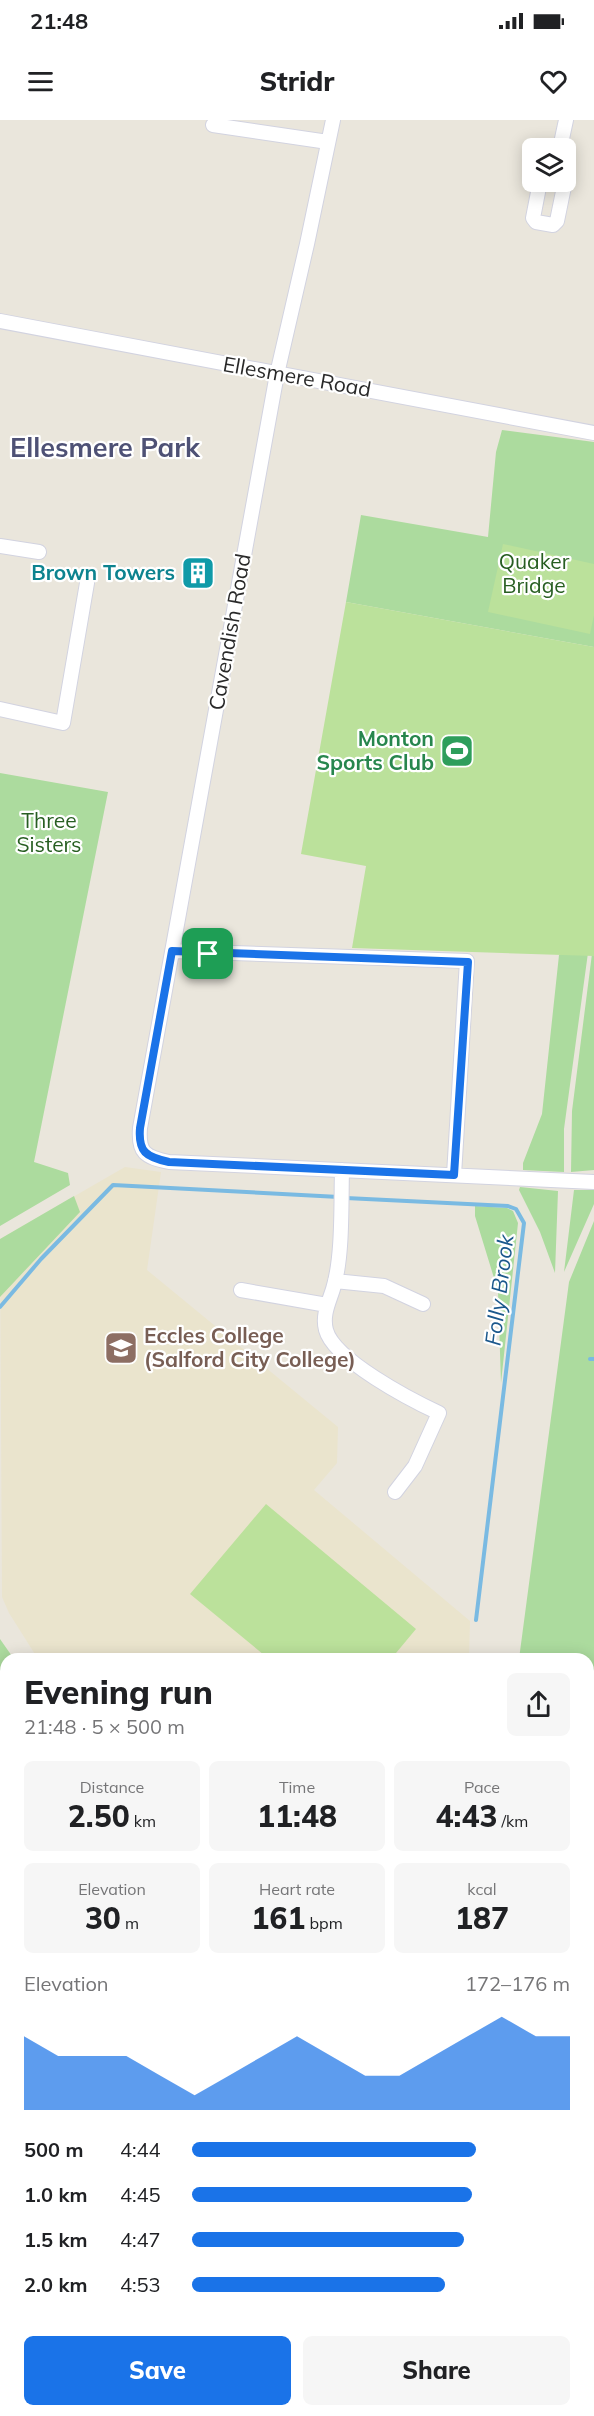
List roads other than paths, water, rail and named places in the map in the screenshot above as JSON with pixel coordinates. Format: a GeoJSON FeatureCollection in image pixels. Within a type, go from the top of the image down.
{"type":"FeatureCollection","features":[{"type":"Feature","properties":{"kind":"street","name":"Cavendish Road"},"geometry":{"type":"LineString","coordinates":[[333,120],[277,374],[140,1128],[140,1146],[153,1158],[169,1162],[342,1170]]}},
{"type":"Feature","properties":{"kind":"street"},"geometry":{"type":"LineString","coordinates":[[562,138],[566,120]]}},
{"type":"Feature","properties":{"kind":"street"},"geometry":{"type":"LineString","coordinates":[[213,125],[328,142]]}},
{"type":"Feature","properties":{"kind":"street"},"geometry":{"type":"LineString","coordinates":[[538,192],[532,218],[544,225],[553,225],[557,221],[563,192]]}},
{"type":"Feature","properties":{"kind":"street","name":"Ellesmere Road"},"geometry":{"type":"LineString","coordinates":[[0,321],[594,433]]}},
{"type":"Feature","properties":{"kind":"street"},"geometry":{"type":"LineString","coordinates":[[0,546],[39,552]]}},
{"type":"Feature","properties":{"kind":"street"},"geometry":{"type":"LineString","coordinates":[[0,709],[63,723],[87,583]]}},
{"type":"Feature","properties":{"kind":"street"},"geometry":{"type":"LineString","coordinates":[[172,951],[468,962],[454,1175]]}},
{"type":"Feature","properties":{"kind":"street"},"geometry":{"type":"LineString","coordinates":[[452,1419],[384,1385],[340,1350],[326,1330],[327,1305],[335,1281],[342,1170],[594,1182]]}},
{"type":"Feature","properties":{"kind":"street"},"geometry":{"type":"LineString","coordinates":[[335,1281],[384,1286],[423,1304]]}},
{"type":"Feature","properties":{"kind":"street"},"geometry":{"type":"LineString","coordinates":[[241,1290],[327,1305]]}},
{"type":"Feature","properties":{"kind":"street"},"geometry":{"type":"LineString","coordinates":[[395,1492],[420,1458],[439,1413]]}},
{"type":"Feature","properties":{"kind":"street"},"geometry":{"type":"LineString","coordinates":[[409,1474],[421,1484]]}},
{"type":"Feature","properties":{"kind":"waterway","name":"Folly Brook"},"geometry":{"type":"LineString","coordinates":[[0,1307],[41,1259],[113,1185],[339,1197]]}},
{"type":"Feature","properties":{"kind":"waterway","name":"Folly Brook"},"geometry":{"type":"LineString","coordinates":[[346,1198],[508,1206],[516,1209],[524,1223],[476,1620]]}},
{"type":"Feature","properties":{"kind":"place","name":"Brown Towers"},"geometry":{"type":"Point","coordinates":[198,573]}},
{"type":"Feature","properties":{"kind":"place","name":"Monton Sports Club"},"geometry":{"type":"Point","coordinates":[457,751]}},
{"type":"Feature","properties":{"kind":"place","name":"Eccles College (Salford City College)"},"geometry":{"type":"Point","coordinates":[121,1348]}},
{"type":"Feature","properties":{"kind":"district","name":"Ellesmere Park"},"geometry":{"type":"Point","coordinates":[105,448]}},
{"type":"Feature","properties":{"kind":"park label","name":"Quaker Bridge"},"geometry":{"type":"Point","coordinates":[534,574]}},
{"type":"Feature","properties":{"kind":"park label","name":"Three Sisters"},"geometry":{"type":"Point","coordinates":[49,833]}}]}
